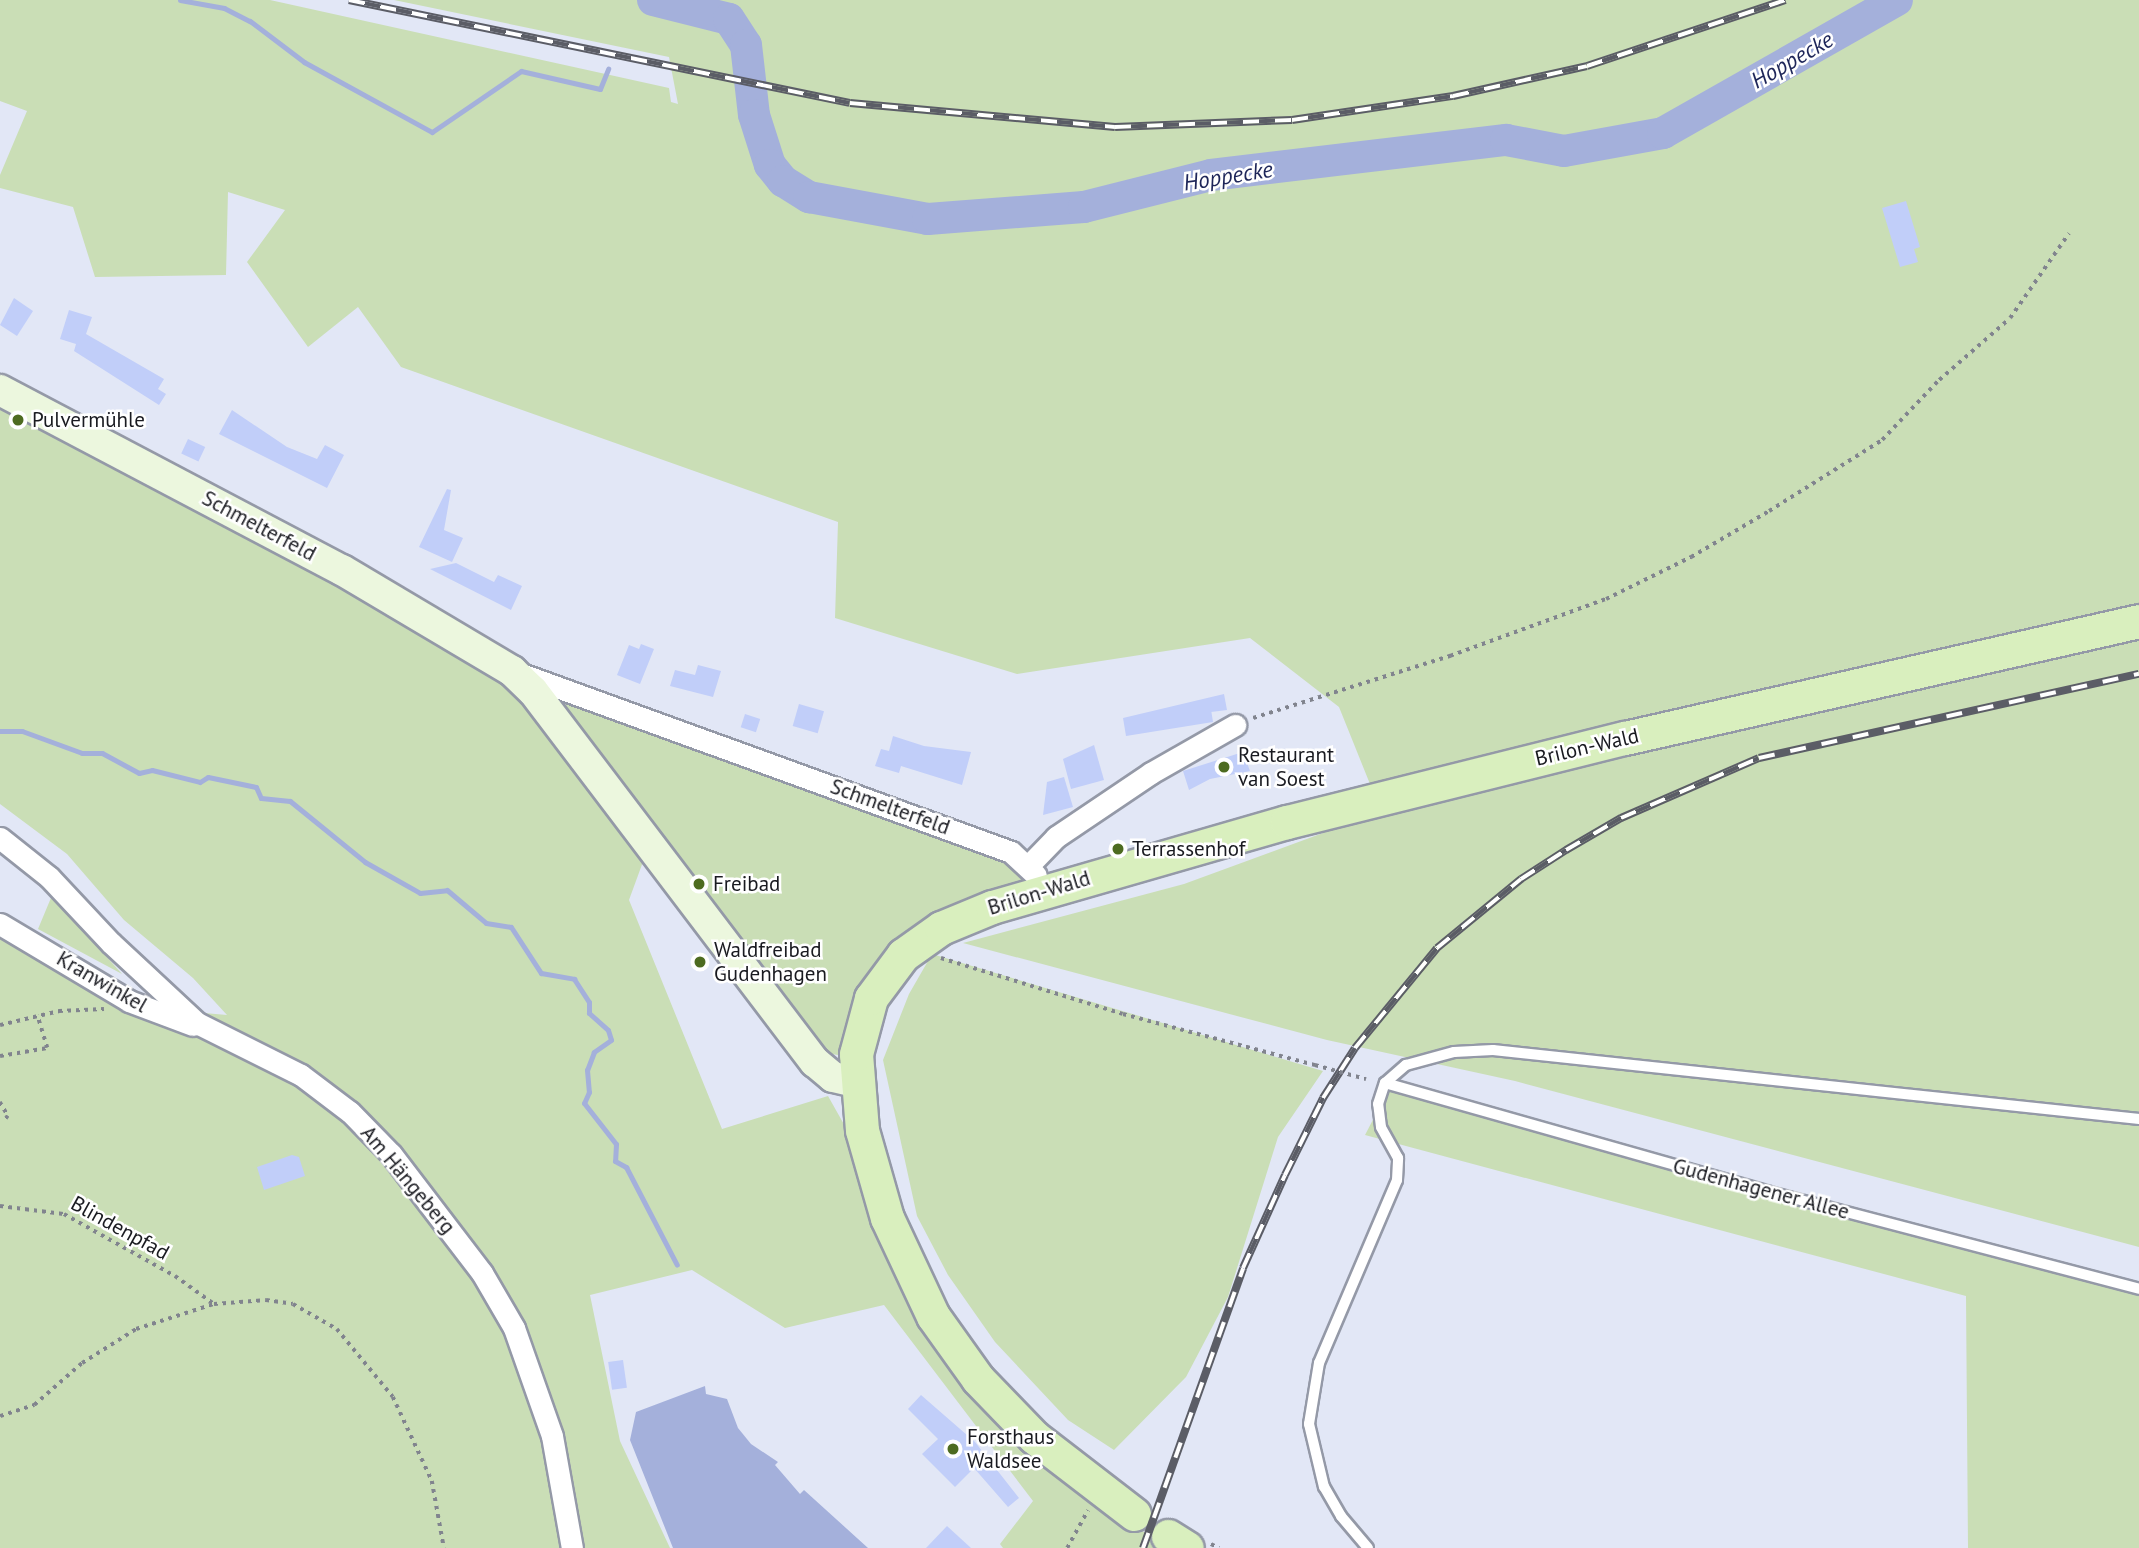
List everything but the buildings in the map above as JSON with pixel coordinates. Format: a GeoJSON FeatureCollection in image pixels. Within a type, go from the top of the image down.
{"type":"FeatureCollection","features":[{"type":"Feature","properties":{"kind":"main road","name":"Schmelterfeld"},"geometry":{"type":"LineString","coordinates":[[0,390],[364,582],[512,671],[533,691],[815,1062],[833,1077],[855,1082]]}},
{"type":"Feature","properties":{"kind":"main road","name":"Brilon-Wald"},"geometry":{"type":"LineString","coordinates":[[1133,1514],[1100,1490],[1006,1410],[933,1316],[887,1218],[862,1130],[855,1082],[860,1029],[878,984],[920,942],[963,918],[1300,819],[1837,690],[2139,621]]}},
{"type":"Feature","properties":{"kind":"street","name":"Schmelterfeld"},"geometry":{"type":"LineString","coordinates":[[512,671],[891,806],[1011,852],[1033,870],[1056,837],[1235,725]]}},
{"type":"Feature","properties":{"kind":"street","name":"Am Hängeberg"},"geometry":{"type":"LineString","coordinates":[[0,838],[41,870],[121,953],[207,1030],[301,1075],[350,1112],[391,1154],[482,1273],[514,1328],[544,1411],[565,1486],[572,1548]]}},
{"type":"Feature","properties":{"kind":"street","name":"Kranwinkel"},"geometry":{"type":"LineString","coordinates":[[0,924],[141,1007],[207,1030]]}},
{"type":"Feature","properties":{"kind":"lane"},"geometry":{"type":"LineString","coordinates":[[1368,1548],[1340,1516],[1324,1487],[1309,1424],[1325,1346],[1397,1180],[1398,1158],[1378,1116],[1385,1083],[1406,1065],[1423,1059],[1493,1050],[2139,1119]]}},
{"type":"Feature","properties":{"kind":"lane","name":"Gudenhagener Allee"},"geometry":{"type":"LineString","coordinates":[[1385,1083],[1770,1192],[2139,1289]]}},
{"type":"Feature","properties":{"kind":"path"},"geometry":{"type":"LineString","coordinates":[[1235,725],[1450,656],[1606,599],[1736,531],[1882,440],[1939,380],[2010,318],[2070,233]]}},
{"type":"Feature","properties":{"kind":"path"},"geometry":{"type":"LineString","coordinates":[[946,948],[936,956],[1123,1014],[1366,1079]]}},
{"type":"Feature","properties":{"kind":"path"},"geometry":{"type":"LineString","coordinates":[[0,1026],[37,1016],[141,1007]]}},
{"type":"Feature","properties":{"kind":"path"},"geometry":{"type":"LineString","coordinates":[[0,1056],[47,1048],[37,1016]]}},
{"type":"Feature","properties":{"kind":"path"},"geometry":{"type":"LineString","coordinates":[[0,1102],[8,1116],[2,1121]]}},
{"type":"Feature","properties":{"kind":"path","name":"Blindenpfad"},"geometry":{"type":"LineString","coordinates":[[0,1206],[57,1211],[176,1276],[215,1304]]}},
{"type":"Feature","properties":{"kind":"path"},"geometry":{"type":"LineString","coordinates":[[0,1416],[34,1405],[82,1363],[136,1328],[215,1304],[266,1300],[293,1304],[318,1315],[349,1342],[393,1397],[419,1447],[440,1512],[444,1548]]}},
{"type":"Feature","properties":{"kind":"path"},"geometry":{"type":"LineString","coordinates":[[1067,1548],[1100,1490]]}},
{"type":"Feature","properties":{"kind":"green space"},"geometry":{"type":"Polygon","coordinates":[[[0,0],[270,0],[669,88],[671,102],[678,104],[669,57],[394,0],[2139,0],[2139,609],[1372,789],[1339,707],[1250,638],[1017,674],[835,618],[838,522],[401,367],[358,307],[308,347],[247,262],[285,210],[228,192],[226,275],[95,277],[73,207],[0,188],[0,175],[27,111],[0,101],[0,0]]]}},
{"type":"Feature","properties":{"kind":"green space"},"geometry":{"type":"Polygon","coordinates":[[[0,402],[281,551],[517,691],[644,859],[629,900],[722,1129],[828,1096],[850,1135],[877,1234],[1103,1507],[1170,1548],[1003,1548],[1000,1544],[1033,1501],[884,1305],[785,1328],[692,1270],[590,1295],[620,1441],[670,1548],[0,1548],[0,936],[158,1009],[227,1015],[193,978],[124,920],[67,854],[0,804],[0,402]]]}},
{"type":"Feature","properties":{"kind":"green space"},"geometry":{"type":"Polygon","coordinates":[[[2139,638],[2139,1247],[1515,1081],[1327,1040],[963,943],[1184,884],[1380,812],[1783,710],[2139,638]]]}},
{"type":"Feature","properties":{"kind":"green space"},"geometry":{"type":"Polygon","coordinates":[[[553,697],[887,807],[1018,868],[1024,884],[956,906],[904,933],[862,995],[843,1049],[838,1055],[824,1053],[553,697]]]}},
{"type":"Feature","properties":{"kind":"green space"},"geometry":{"type":"Polygon","coordinates":[[[53,893],[89,937],[122,974],[38,929],[53,893]]]}},
{"type":"Feature","properties":{"kind":"green space"},"geometry":{"type":"Polygon","coordinates":[[[932,954],[1323,1071],[1278,1137],[1228,1297],[1186,1377],[1114,1450],[1068,1420],[995,1342],[948,1275],[917,1216],[883,1060],[909,994],[932,954]]]}},
{"type":"Feature","properties":{"kind":"green space"},"geometry":{"type":"Polygon","coordinates":[[[1389,1089],[2139,1289],[2139,1548],[1968,1548],[1966,1296],[1365,1135],[1389,1089]]]}},
{"type":"Feature","properties":{"kind":"water"},"geometry":{"type":"Polygon","coordinates":[[[705,1386],[706,1394],[727,1399],[738,1428],[751,1444],[778,1462],[775,1465],[800,1494],[804,1490],[868,1548],[673,1548],[630,1440],[636,1412],[705,1386]]]}},
{"type":"Feature","properties":{"kind":"waterway"},"geometry":{"type":"LineString","coordinates":[[180,0],[224,8],[250,21],[304,62],[432,132],[521,71],[600,89],[608,69]]}},
{"type":"Feature","properties":{"kind":"waterway","name":"Hoppecke"},"geometry":{"type":"LineString","coordinates":[[653,0],[729,19],[746,45],[754,115],[770,165],[783,181],[809,197],[928,219],[1084,207],[1211,175],[1506,140],[1564,151],[1663,133],[1897,0]]}},
{"type":"Feature","properties":{"kind":"waterway"},"geometry":{"type":"LineString","coordinates":[[0,731],[22,731],[82,753],[102,753],[139,773],[152,770],[200,782],[208,777],[256,787],[261,798],[290,801],[365,862],[420,893],[447,890],[486,923],[511,927],[541,973],[574,979],[589,1002],[589,1013],[608,1030],[611,1040],[594,1052],[587,1070],[589,1092],[584,1103],[616,1144],[615,1161],[626,1167],[677,1265]]}},
{"type":"Feature","properties":{"kind":"railway"},"geometry":{"type":"LineString","coordinates":[[349,0],[850,103],[1115,127],[1292,120],[1453,96],[1587,66],[1785,0]]}},
{"type":"Feature","properties":{"kind":"railway"},"geometry":{"type":"LineString","coordinates":[[1143,1548],[1243,1268],[1285,1175],[1323,1098],[1355,1048],[1437,948],[1521,879],[1566,850],[1621,818],[1759,758],[2139,674]]}},
{"type":"Feature","properties":{"kind":"place","name":"Pulvermühle"},"geometry":{"type":"Point","coordinates":[18,420]}},
{"type":"Feature","properties":{"kind":"place","name":"Restaurant van Soest"},"geometry":{"type":"Point","coordinates":[1224,767]}},
{"type":"Feature","properties":{"kind":"place","name":"Terrassenhof"},"geometry":{"type":"Point","coordinates":[1118,849]}},
{"type":"Feature","properties":{"kind":"place","name":"Freibad"},"geometry":{"type":"Point","coordinates":[699,884]}},
{"type":"Feature","properties":{"kind":"place","name":"Waldfreibad Gudenhagen"},"geometry":{"type":"Point","coordinates":[700,962]}},
{"type":"Feature","properties":{"kind":"place","name":"Forsthaus Waldsee"},"geometry":{"type":"Point","coordinates":[953,1449]}}]}
